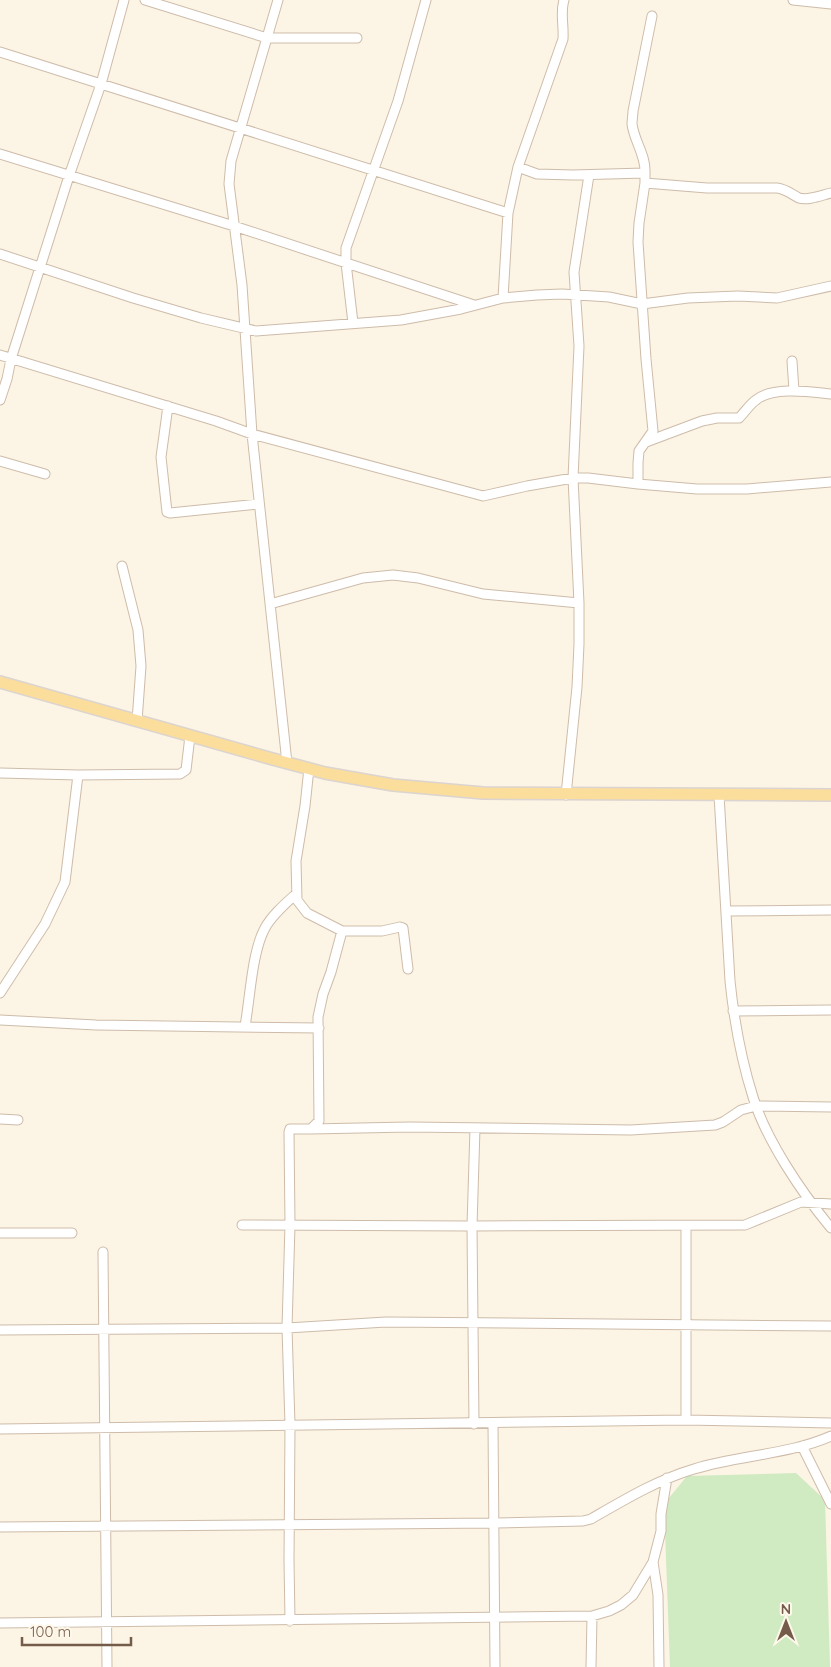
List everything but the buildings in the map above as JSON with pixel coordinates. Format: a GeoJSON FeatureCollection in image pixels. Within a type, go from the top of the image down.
{"type":"FeatureCollection","features":[{"type":"Feature","properties":{"kind":"main road"},"geometry":{"type":"LineString","coordinates":[[0,682],[287,763],[392,785],[483,793],[566,795],[831,795]]}},
{"type":"Feature","properties":{"kind":"street"},"geometry":{"type":"LineString","coordinates":[[0,400],[39,268],[101,84],[124,0]]}},
{"type":"Feature","properties":{"kind":"street"},"geometry":{"type":"LineString","coordinates":[[145,0],[267,38],[357,38]]}},
{"type":"Feature","properties":{"kind":"street"},"geometry":{"type":"LineString","coordinates":[[278,0],[229,172],[242,285],[252,434],[287,763]]}},
{"type":"Feature","properties":{"kind":"street"},"geometry":{"type":"LineString","coordinates":[[353,323],[346,248],[398,101],[426,0]]}},
{"type":"Feature","properties":{"kind":"street"},"geometry":{"type":"LineString","coordinates":[[503,298],[508,212],[518,167],[563,39],[564,29],[561,9],[564,0]]}},
{"type":"Feature","properties":{"kind":"street"},"geometry":{"type":"LineString","coordinates":[[793,0],[831,4]]}},
{"type":"Feature","properties":{"kind":"street"},"geometry":{"type":"LineString","coordinates":[[638,484],[639,450],[653,431],[638,242],[645,183],[644,157],[632,124],[652,16]]}},
{"type":"Feature","properties":{"kind":"street"},"geometry":{"type":"LineString","coordinates":[[0,52],[508,212]]}},
{"type":"Feature","properties":{"kind":"street"},"geometry":{"type":"LineString","coordinates":[[0,154],[234,226],[474,306]]}},
{"type":"Feature","properties":{"kind":"street"},"geometry":{"type":"LineString","coordinates":[[518,167],[536,174],[645,173]]}},
{"type":"Feature","properties":{"kind":"street"},"geometry":{"type":"LineString","coordinates":[[566,795],[577,687],[579,644],[574,478],[579,346],[574,272],[590,175]]}},
{"type":"Feature","properties":{"kind":"street"},"geometry":{"type":"LineString","coordinates":[[645,183],[707,188],[777,188],[786,189],[800,198],[806,199],[831,193]]}},
{"type":"Feature","properties":{"kind":"street"},"geometry":{"type":"LineString","coordinates":[[0,254],[158,305],[245,329],[270,331],[401,320],[474,306],[503,298],[536,295],[609,297],[642,304],[688,298],[738,296],[777,298],[831,286]]}},
{"type":"Feature","properties":{"kind":"street"},"geometry":{"type":"LineString","coordinates":[[0,355],[168,406],[252,434],[483,496],[574,478],[697,489],[747,489],[831,482]]}},
{"type":"Feature","properties":{"kind":"street"},"geometry":{"type":"LineString","coordinates":[[792,361],[794,391]]}},
{"type":"Feature","properties":{"kind":"street"},"geometry":{"type":"LineString","coordinates":[[645,442],[702,421],[717,418],[739,418],[756,399],[767,395],[794,391],[831,394]]}},
{"type":"Feature","properties":{"kind":"street"},"geometry":{"type":"LineString","coordinates":[[168,406],[161,457],[167,512],[259,504]]}},
{"type":"Feature","properties":{"kind":"street"},"geometry":{"type":"LineString","coordinates":[[0,461],[45,474]]}},
{"type":"Feature","properties":{"kind":"street"},"geometry":{"type":"LineString","coordinates":[[122,566],[138,630],[141,666],[137,721]]}},
{"type":"Feature","properties":{"kind":"street"},"geometry":{"type":"LineString","coordinates":[[270,604],[363,578],[392,574],[418,578],[483,594],[579,603]]}},
{"type":"Feature","properties":{"kind":"street"},"geometry":{"type":"LineString","coordinates":[[0,773],[78,775],[180,774],[186,770],[190,736]]}},
{"type":"Feature","properties":{"kind":"street"},"geometry":{"type":"LineString","coordinates":[[309,768],[296,861],[296,894],[298,900],[307,912],[342,930],[368,932],[382,931],[400,926],[403,928],[408,969]]}},
{"type":"Feature","properties":{"kind":"street"},"geometry":{"type":"LineString","coordinates":[[0,993],[45,924],[65,882],[78,775]]}},
{"type":"Feature","properties":{"kind":"street"},"geometry":{"type":"LineString","coordinates":[[719,795],[733,1010],[741,1051],[756,1106],[770,1136],[809,1202],[831,1228]]}},
{"type":"Feature","properties":{"kind":"street"},"geometry":{"type":"LineString","coordinates":[[245,1026],[258,942],[266,926],[296,894]]}},
{"type":"Feature","properties":{"kind":"street"},"geometry":{"type":"LineString","coordinates":[[726,910],[831,910]]}},
{"type":"Feature","properties":{"kind":"street"},"geometry":{"type":"LineString","coordinates":[[311,1129],[319,1121],[320,1006],[342,930]]}},
{"type":"Feature","properties":{"kind":"street"},"geometry":{"type":"LineString","coordinates":[[733,1010],[831,1010]]}},
{"type":"Feature","properties":{"kind":"street"},"geometry":{"type":"LineString","coordinates":[[0,1020],[96,1025],[319,1028]]}},
{"type":"Feature","properties":{"kind":"street"},"geometry":{"type":"LineString","coordinates":[[290,1621],[290,1425],[287,1328],[290,1225],[288,1132],[290,1129],[475,1128],[631,1130],[715,1125],[741,1110],[756,1106],[831,1107]]}},
{"type":"Feature","properties":{"kind":"street"},"geometry":{"type":"LineString","coordinates":[[0,1119],[18,1120]]}},
{"type":"Feature","properties":{"kind":"street"},"geometry":{"type":"LineString","coordinates":[[319,1121],[328,1129]]}},
{"type":"Feature","properties":{"kind":"street"},"geometry":{"type":"LineString","coordinates":[[474,1424],[472,1226],[475,1128]]}},
{"type":"Feature","properties":{"kind":"street"},"geometry":{"type":"LineString","coordinates":[[242,1225],[745,1225],[802,1202],[831,1204]]}},
{"type":"Feature","properties":{"kind":"street"},"geometry":{"type":"LineString","coordinates":[[686,1226],[686,1420]]}},
{"type":"Feature","properties":{"kind":"street"},"geometry":{"type":"LineString","coordinates":[[0,1233],[72,1233]]}},
{"type":"Feature","properties":{"kind":"street"},"geometry":{"type":"LineString","coordinates":[[103,1252],[107,1667]]}},
{"type":"Feature","properties":{"kind":"street"},"geometry":{"type":"LineString","coordinates":[[0,1330],[287,1328],[386,1322],[831,1326]]}},
{"type":"Feature","properties":{"kind":"street"},"geometry":{"type":"LineString","coordinates":[[0,1429],[686,1420],[831,1423]]}},
{"type":"Feature","properties":{"kind":"street"},"geometry":{"type":"LineString","coordinates":[[493,1423],[495,1667]]}},
{"type":"Feature","properties":{"kind":"street"},"geometry":{"type":"LineString","coordinates":[[0,1526],[583,1521],[667,1478],[695,1469],[802,1446],[831,1436]]}},
{"type":"Feature","properties":{"kind":"street"},"geometry":{"type":"LineString","coordinates":[[802,1446],[831,1504]]}},
{"type":"Feature","properties":{"kind":"street"},"geometry":{"type":"LineString","coordinates":[[0,1624],[592,1616],[621,1605],[634,1595],[653,1562],[660,1538],[661,1514],[667,1478]]}},
{"type":"Feature","properties":{"kind":"street"},"geometry":{"type":"LineString","coordinates":[[653,1562],[658,1596],[659,1667]]}},
{"type":"Feature","properties":{"kind":"street"},"geometry":{"type":"LineString","coordinates":[[591,1667],[592,1616]]}},
{"type":"Feature","properties":{"kind":"green space"},"geometry":{"type":"Polygon","coordinates":[[[796,1473],[825,1500],[830,1667],[670,1667],[664,1504],[687,1476],[796,1473]]]}}]}
